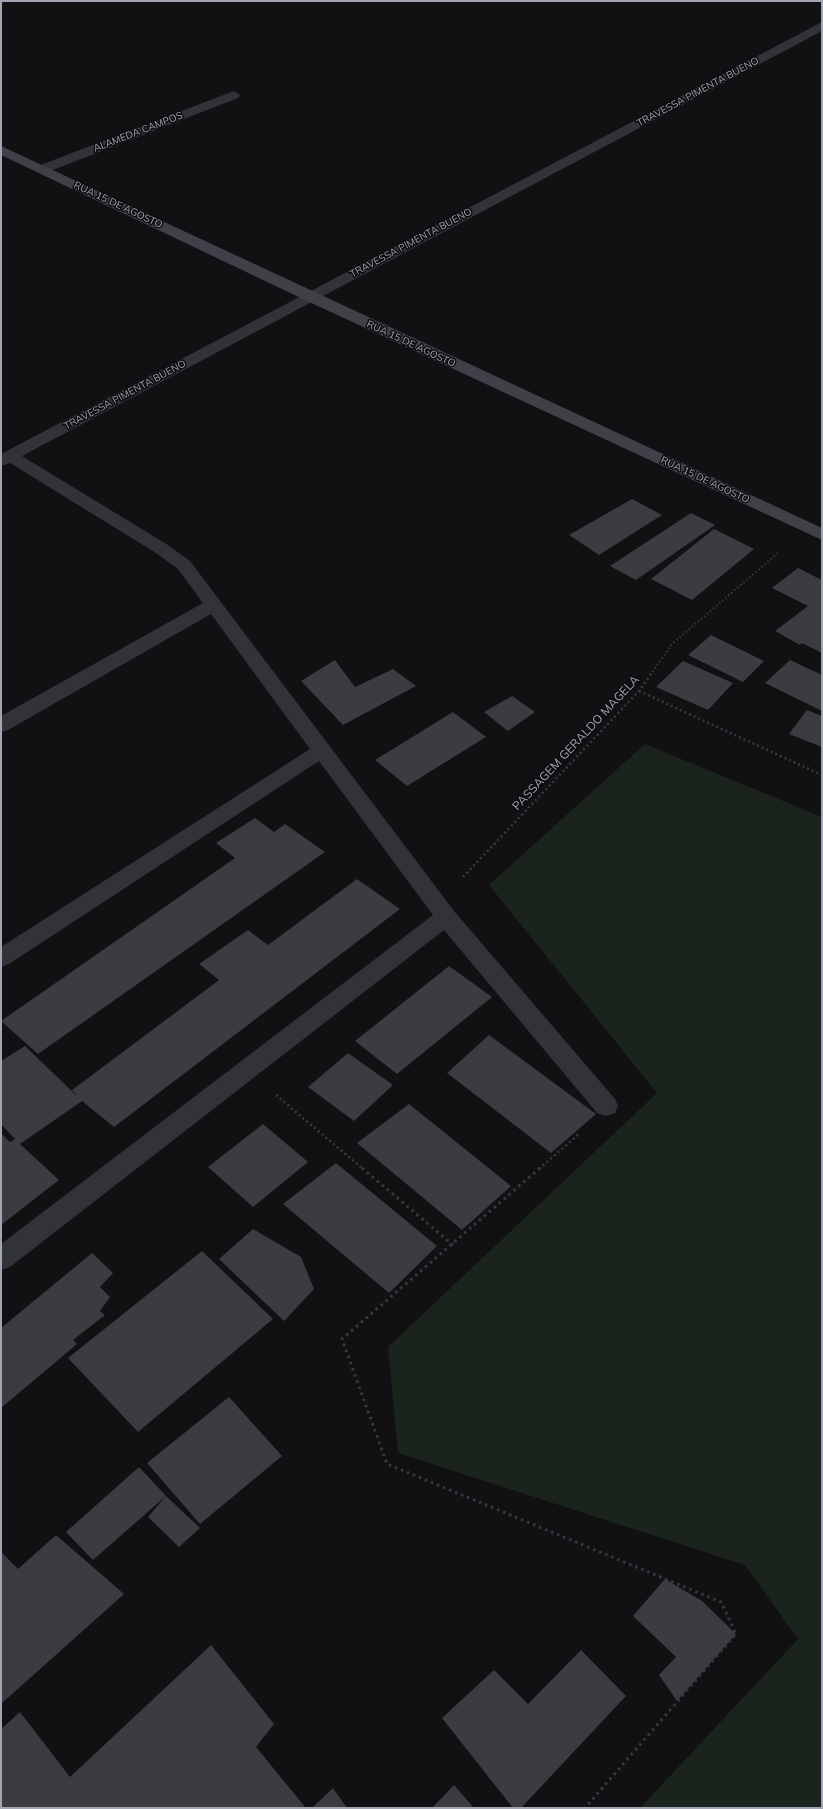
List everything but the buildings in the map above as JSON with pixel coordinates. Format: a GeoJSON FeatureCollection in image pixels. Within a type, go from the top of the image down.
{"type":"FeatureCollection","features":[{"type":"Feature","properties":{"kind":"street","name":"TRAVESSA PIMENTA BUENO"},"geometry":{"type":"LineString","coordinates":[[6,459],[822,26]]}},
{"type":"Feature","properties":{"kind":"street","name":"ALAMEDA CAMPOS"},"geometry":{"type":"LineString","coordinates":[[43,170],[234,95]]}},
{"type":"Feature","properties":{"kind":"street","name":"RUA 15 DE AGOSTO"},"geometry":{"type":"LineString","coordinates":[[1,150],[310,297],[822,535]]}},
{"type":"Feature","properties":{"kind":"street"},"geometry":{"type":"LineString","coordinates":[[6,459],[162,549],[184,565],[446,917],[606,1106]]}},
{"type":"Feature","properties":{"kind":"street"},"geometry":{"type":"LineString","coordinates":[[1,725],[182,624],[214,604]]}},
{"type":"Feature","properties":{"kind":"street"},"geometry":{"type":"LineString","coordinates":[[1,958],[321,751]]}},
{"type":"Feature","properties":{"kind":"street"},"geometry":{"type":"LineString","coordinates":[[1,1259],[446,917]]}},
{"type":"Feature","properties":{"kind":"path","name":"PASSAGEM GERALDO MAGELA"},"geometry":{"type":"LineString","coordinates":[[460,881],[639,691],[672,644],[807,528]]}},
{"type":"Feature","properties":{"kind":"path"},"geometry":{"type":"LineString","coordinates":[[639,691],[822,775]]}},
{"type":"Feature","properties":{"kind":"path"},"geometry":{"type":"LineString","coordinates":[[247,1070],[453,1245]]}},
{"type":"Feature","properties":{"kind":"path"},"geometry":{"type":"LineString","coordinates":[[585,1808],[736,1634],[721,1602],[387,1464],[342,1339],[453,1245],[601,1114],[606,1106]]}},
{"type":"Feature","properties":{"kind":"shaded area"},"geometry":{"type":"Polygon","coordinates":[[[645,744],[822,817],[822,1808],[640,1808],[798,1639],[745,1565],[398,1453],[388,1347],[657,1093],[489,885],[645,744]]]}}]}
